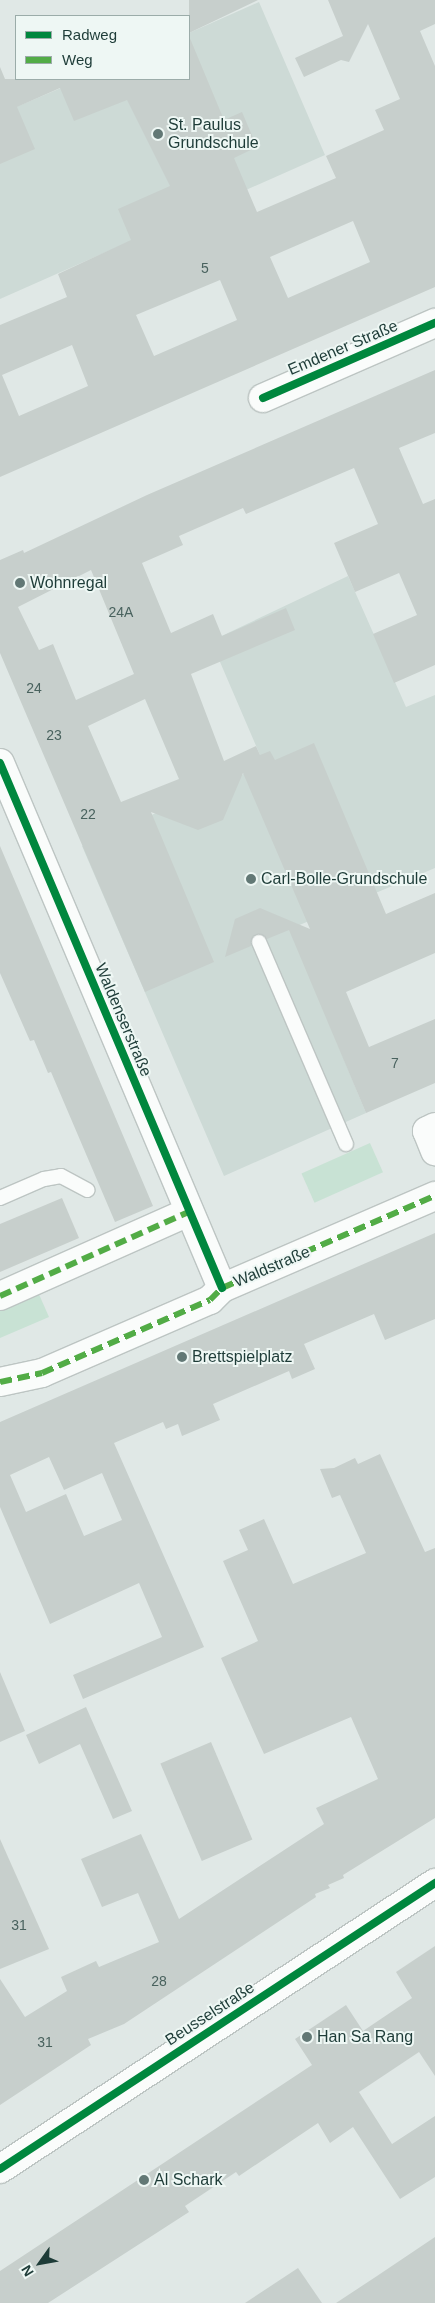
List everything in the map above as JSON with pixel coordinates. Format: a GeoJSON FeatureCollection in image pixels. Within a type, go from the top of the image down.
{"type":"FeatureCollection","features":[{"type":"Feature","properties":{"kind":"street","name":"Emdener Straße"},"geometry":{"type":"LineString","coordinates":[[263,398],[435,323]]}},
{"type":"Feature","properties":{"kind":"street","name":"Waldenserstraße"},"geometry":{"type":"LineString","coordinates":[[0,763],[222,1288]]}},
{"type":"Feature","properties":{"kind":"street"},"geometry":{"type":"LineString","coordinates":[[435,1127],[426,1131],[435,1151]]}},
{"type":"Feature","properties":{"kind":"street","name":"Waldstraße"},"geometry":{"type":"LineString","coordinates":[[0,1382],[42,1374],[210,1300],[222,1288],[435,1196]]}},
{"type":"Feature","properties":{"kind":"street"},"geometry":{"type":"LineString","coordinates":[[0,1296],[189,1212]]}},
{"type":"Feature","properties":{"kind":"street","name":"Beusselstraße"},"geometry":{"type":"LineString","coordinates":[[0,2169],[435,1883]]}},
{"type":"Feature","properties":{"kind":"lane"},"geometry":{"type":"LineString","coordinates":[[259,942],[346,1144]]}},
{"type":"Feature","properties":{"kind":"lane"},"geometry":{"type":"LineString","coordinates":[[0,1198],[44,1179],[61,1176],[87,1190]]}},
{"type":"Feature","properties":{"kind":"shaded area","name":"St. Paulus Grundschule"},"geometry":{"type":"Polygon","coordinates":[[[259,2],[325,155],[0,299],[0,114],[80,80],[190,80],[190,33],[259,2]]]}},
{"type":"Feature","properties":{"kind":"shaded area","name":"Carl-Bolle-Grundschule"},"geometry":{"type":"Polygon","coordinates":[[[348,576],[406,707],[435,695],[435,868],[290,929],[366,1113],[224,1176],[82,846],[275,760],[260,755],[211,641],[348,576]]]}},
{"type":"Feature","properties":{"kind":"green space"},"geometry":{"type":"Polygon","coordinates":[[[370,1143],[383,1172],[314,1203],[301,1174],[370,1143]]]}},
{"type":"Feature","properties":{"kind":"green space"},"geometry":{"type":"Polygon","coordinates":[[[38,1292],[49,1317],[0,1338],[0,1308],[38,1292]]]}},
{"type":"Feature","properties":{"kind":"building"},"geometry":{"type":"Polygon","coordinates":[[[189,0],[258,0],[190,33],[189,0]]]}},
{"type":"Feature","properties":{"kind":"building"},"geometry":{"type":"Polygon","coordinates":[[[328,0],[435,0],[435,24],[420,31],[435,66],[435,287],[0,477],[0,325],[67,297],[58,274],[131,240],[118,209],[170,186],[127,100],[74,121],[60,88],[17,107],[35,149],[0,164],[0,67],[5,79],[15,80],[190,80],[190,38],[224,120],[242,112],[257,147],[234,158],[257,212],[336,178],[326,156],[384,130],[375,110],[400,99],[368,24],[349,62],[341,60],[304,77],[295,58],[343,36],[328,0]],[[353,221],[270,257],[288,298],[370,262],[353,221]],[[220,280],[136,315],[154,356],[237,320],[220,280]],[[72,345],[2,375],[19,416],[88,386],[72,345]]]}},
{"type":"Feature","properties":{"kind":"building"},"geometry":{"type":"Polygon","coordinates":[[[435,370],[435,433],[399,448],[423,504],[435,499],[435,665],[394,683],[373,634],[417,615],[399,573],[355,592],[334,543],[378,524],[354,468],[246,514],[243,508],[179,536],[183,545],[142,563],[171,633],[213,614],[222,636],[286,608],[295,630],[191,674],[224,761],[256,746],[260,755],[270,751],[275,760],[314,743],[386,914],[435,893],[435,953],[346,992],[369,1047],[435,1019],[435,1083],[366,1113],[289,930],[267,939],[256,934],[252,937],[251,946],[225,957],[235,919],[260,908],[310,929],[243,773],[223,820],[198,830],[151,812],[214,962],[145,992],[0,653],[0,560],[23,550],[24,553],[147,495],[435,370]],[[91,570],[18,607],[39,650],[53,644],[76,700],[134,674],[91,570]],[[145,699],[88,726],[121,802],[179,779],[145,699]]]}},
{"type":"Feature","properties":{"kind":"building"},"geometry":{"type":"Polygon","coordinates":[[[0,846],[153,1206],[115,1222],[51,1072],[48,1073],[34,1040],[30,1041],[0,973],[0,846]]]}},
{"type":"Feature","properties":{"kind":"building"},"geometry":{"type":"Polygon","coordinates":[[[62,1198],[79,1238],[0,1272],[0,1224],[62,1198]]]}},
{"type":"Feature","properties":{"kind":"building"},"geometry":{"type":"Polygon","coordinates":[[[435,1233],[435,1319],[385,1340],[374,1314],[304,1344],[315,1369],[292,1379],[289,1371],[213,1404],[220,1420],[182,1436],[178,1424],[166,1429],[163,1422],[114,1443],[204,1647],[83,1699],[73,1675],[162,1637],[139,1583],[50,1624],[0,1507],[0,1422],[435,1233]],[[49,1457],[10,1475],[26,1512],[66,1494],[84,1536],[122,1520],[102,1473],[64,1490],[49,1457]]]}},
{"type":"Feature","properties":{"kind":"building"},"geometry":{"type":"Polygon","coordinates":[[[380,1454],[425,1552],[435,1548],[435,1818],[343,1875],[344,1878],[328,1885],[330,1888],[315,1894],[316,1897],[124,2024],[88,2039],[91,2045],[0,2105],[0,1979],[25,2017],[67,1991],[61,1977],[96,1961],[99,1967],[159,1942],[138,1893],[102,1907],[81,1859],[141,1834],[179,1919],[324,1824],[316,1808],[378,1779],[351,1717],[264,1754],[221,1658],[258,1641],[223,1561],[248,1550],[239,1530],[264,1519],[293,1584],[366,1553],[340,1495],[332,1498],[320,1469],[334,1468],[355,1458],[358,1464],[380,1454]]]}},
{"type":"Feature","properties":{"kind":"building"},"geometry":{"type":"Polygon","coordinates":[[[0,1672],[25,1731],[0,1742],[0,1672]]]}},
{"type":"Feature","properties":{"kind":"building"},"geometry":{"type":"Polygon","coordinates":[[[86,1707],[132,1811],[113,1819],[80,1744],[39,1764],[26,1735],[86,1707]]]}},
{"type":"Feature","properties":{"kind":"building"},"geometry":{"type":"Polygon","coordinates":[[[211,1742],[252,1840],[202,1861],[160,1763],[211,1742]]]}},
{"type":"Feature","properties":{"kind":"building"},"geometry":{"type":"Polygon","coordinates":[[[0,1839],[49,1949],[0,1969],[0,1839]]]}},
{"type":"Feature","properties":{"kind":"building"},"geometry":{"type":"Polygon","coordinates":[[[435,1946],[435,2076],[419,2052],[359,2092],[392,2144],[435,2116],[435,2177],[400,2199],[353,2127],[330,2143],[318,2123],[239,2176],[236,2172],[185,2206],[189,2212],[48,2303],[0,2303],[0,2271],[312,2065],[295,2039],[346,2005],[363,2031],[412,1998],[396,1972],[435,1946]]]}},
{"type":"Feature","properties":{"kind":"building"},"geometry":{"type":"Polygon","coordinates":[[[435,2237],[435,2303],[336,2303],[377,2276],[435,2237]]]}},
{"type":"Feature","properties":{"kind":"building"},"geometry":{"type":"Polygon","coordinates":[[[298,2268],[322,2303],[245,2303],[298,2268]]]}},
{"type":"Feature","properties":{"kind":"marked path"},"geometry":{"type":"LineString","coordinates":[[0,1382],[42,1373],[210,1300],[222,1288],[435,1196]]}},
{"type":"Feature","properties":{"kind":"marked path"},"geometry":{"type":"LineString","coordinates":[[0,1296],[189,1212]]}},
{"type":"Feature","properties":{"kind":"cycle path"},"geometry":{"type":"LineString","coordinates":[[263,398],[435,323]]}},
{"type":"Feature","properties":{"kind":"cycle path"},"geometry":{"type":"LineString","coordinates":[[0,763],[222,1288]]}},
{"type":"Feature","properties":{"kind":"cycle path"},"geometry":{"type":"LineString","coordinates":[[0,2169],[435,1883]]}},
{"type":"Feature","properties":{"kind":"place","name":"St. Paulus Grundschule"},"geometry":{"type":"Point","coordinates":[158,134]}},
{"type":"Feature","properties":{"kind":"place","name":"Wohnregal"},"geometry":{"type":"Point","coordinates":[20,583]}},
{"type":"Feature","properties":{"kind":"place","name":"Carl-Bolle-Grundschule"},"geometry":{"type":"Point","coordinates":[251,879]}},
{"type":"Feature","properties":{"kind":"place","name":"Brettspielplatz"},"geometry":{"type":"Point","coordinates":[182,1357]}},
{"type":"Feature","properties":{"kind":"place","name":"Han Sa Rang"},"geometry":{"type":"Point","coordinates":[307,2037]}},
{"type":"Feature","properties":{"kind":"place","name":"Al Schark"},"geometry":{"type":"Point","coordinates":[144,2180]}}]}
